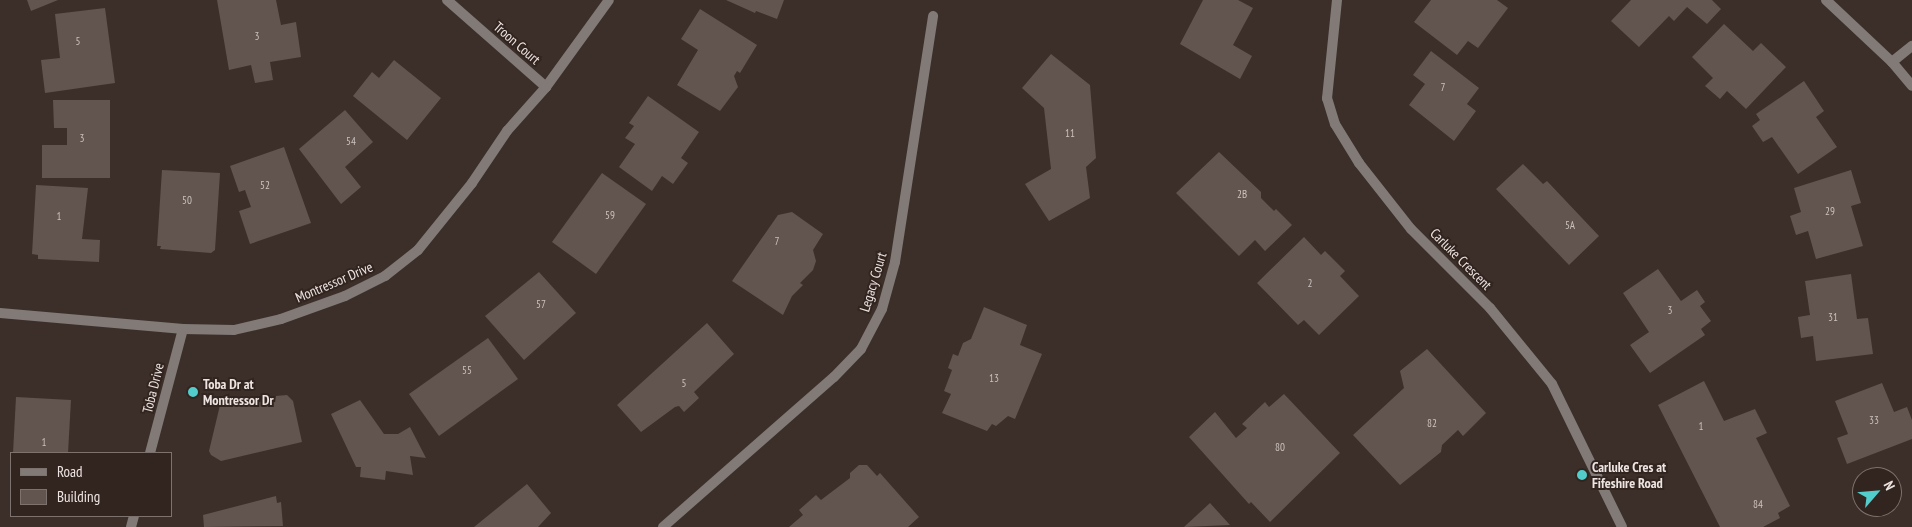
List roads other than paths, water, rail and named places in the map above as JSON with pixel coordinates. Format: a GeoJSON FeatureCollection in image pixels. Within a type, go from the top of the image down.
{"type":"FeatureCollection","features":[{"type":"Feature","properties":{"kind":"street","name":"Troon Court"},"geometry":{"type":"LineString","coordinates":[[447,0],[546,86]]}},
{"type":"Feature","properties":{"kind":"street","name":"Montressor Drive"},"geometry":{"type":"LineString","coordinates":[[0,313],[183,329],[234,330],[281,319],[345,296],[385,276],[418,250],[472,183],[507,131],[546,86],[609,0]]}},
{"type":"Feature","properties":{"kind":"street","name":"Carluke Crescent"},"geometry":{"type":"LineString","coordinates":[[1337,0],[1327,98],[1335,124],[1359,164],[1411,229],[1490,308],[1552,384],[1622,527]]}},
{"type":"Feature","properties":{"kind":"street"},"geometry":{"type":"LineString","coordinates":[[1826,0],[1892,62],[1912,86]]}},
{"type":"Feature","properties":{"kind":"street","name":"Legacy Court"},"geometry":{"type":"LineString","coordinates":[[663,527],[834,377],[861,349],[882,309],[895,262],[933,16]]}},
{"type":"Feature","properties":{"kind":"street"},"geometry":{"type":"LineString","coordinates":[[1892,62],[1912,46]]}},
{"type":"Feature","properties":{"kind":"street","name":"Toba Drive"},"geometry":{"type":"LineString","coordinates":[[150,452],[183,329]]}},
{"type":"Feature","properties":{"kind":"place","name":"Toba Dr at Montressor Dr"},"geometry":{"type":"Point","coordinates":[193,392]}},
{"type":"Feature","properties":{"kind":"place","name":"Carluke Cres at Fifeshire Road"},"geometry":{"type":"Point","coordinates":[1582,475]}}]}
